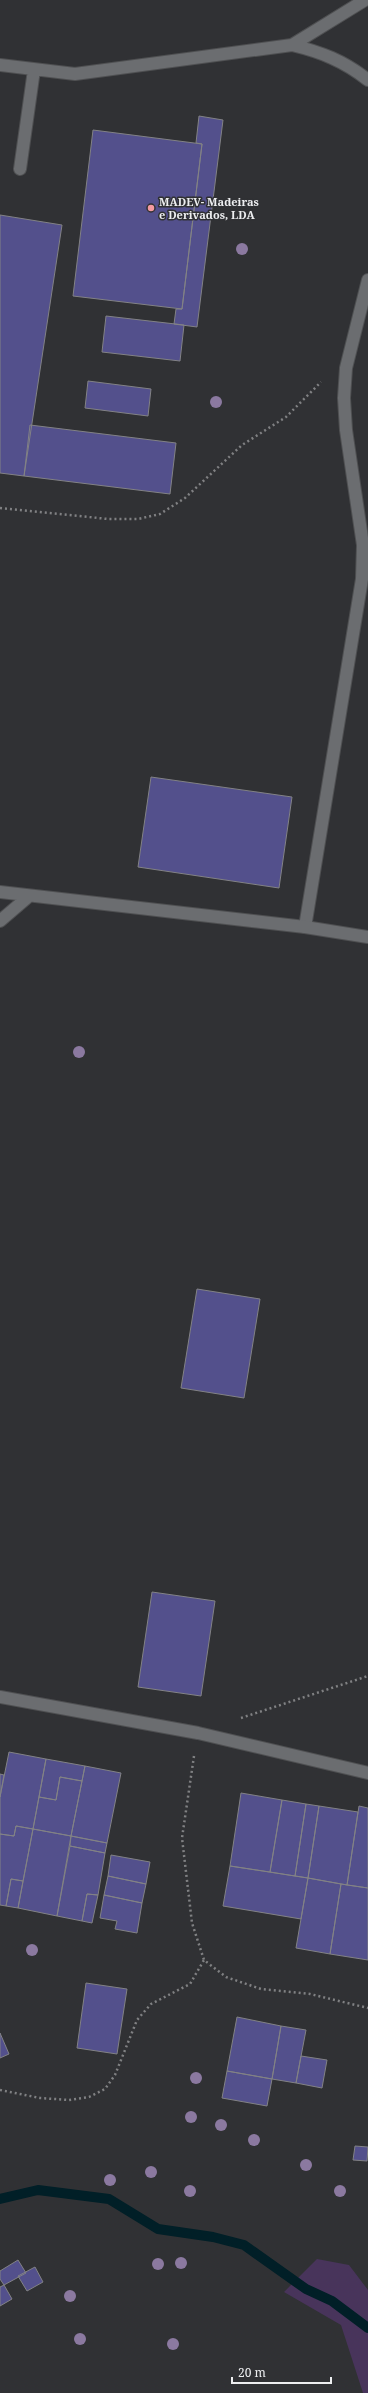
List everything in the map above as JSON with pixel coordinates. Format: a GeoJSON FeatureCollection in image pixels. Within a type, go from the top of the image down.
{"type":"FeatureCollection","features":[{"type":"Feature","properties":{"kind":"street"},"geometry":{"type":"LineString","coordinates":[[292,45],[365,0]]}},
{"type":"Feature","properties":{"kind":"street"},"geometry":{"type":"LineString","coordinates":[[0,65],[75,74],[292,45],[322,53],[349,65],[368,80]]}},
{"type":"Feature","properties":{"kind":"street"},"geometry":{"type":"LineString","coordinates":[[20,168],[34,70]]}},
{"type":"Feature","properties":{"kind":"street"},"geometry":{"type":"LineString","coordinates":[[306,927],[362,580],[366,546],[348,444],[344,398],[346,368],[368,280]]}},
{"type":"Feature","properties":{"kind":"street"},"geometry":{"type":"LineString","coordinates":[[0,892],[28,897],[306,927],[368,937]]}},
{"type":"Feature","properties":{"kind":"street"},"geometry":{"type":"LineString","coordinates":[[0,921],[28,897]]}},
{"type":"Feature","properties":{"kind":"street"},"geometry":{"type":"LineString","coordinates":[[0,1697],[198,1732],[368,1773]]}},
{"type":"Feature","properties":{"kind":"path"},"geometry":{"type":"LineString","coordinates":[[0,508],[108,519],[138,519],[160,514],[185,498],[242,446],[286,417],[322,380]]}},
{"type":"Feature","properties":{"kind":"path"},"geometry":{"type":"LineString","coordinates":[[235,1720],[368,1676]]}},
{"type":"Feature","properties":{"kind":"path"},"geometry":{"type":"LineString","coordinates":[[198,1732],[182,1838],[192,1923],[204,1960],[226,1977],[261,1989],[310,1994],[368,2008]]}},
{"type":"Feature","properties":{"kind":"path"},"geometry":{"type":"LineString","coordinates":[[0,2090],[40,2098],[69,2100],[89,2097],[105,2089],[115,2075],[137,2020],[151,2004],[190,1984],[204,1960]]}},
{"type":"Feature","properties":{"kind":"shaded area"},"geometry":{"type":"Polygon","coordinates":[[[317,2259],[349,2265],[368,2290],[368,2393],[363,2393],[341,2325],[284,2292],[317,2259]]]}},
{"type":"Feature","properties":{"kind":"building"},"geometry":{"type":"Polygon","coordinates":[[[199,116],[223,120],[197,327],[174,324],[176,309],[182,309],[202,144],[196,143],[199,116]]]}},
{"type":"Feature","properties":{"kind":"building"},"geometry":{"type":"Polygon","coordinates":[[[93,130],[202,144],[182,309],[73,296],[93,130]]]}},
{"type":"Feature","properties":{"kind":"building"},"geometry":{"type":"Polygon","coordinates":[[[0,215],[62,225],[24,476],[0,473],[0,215]]]}},
{"type":"Feature","properties":{"kind":"building"},"geometry":{"type":"Polygon","coordinates":[[[106,316],[184,325],[180,361],[102,352],[106,316]]]}},
{"type":"Feature","properties":{"kind":"building"},"geometry":{"type":"Polygon","coordinates":[[[88,381],[151,389],[148,416],[85,408],[88,381]]]}},
{"type":"Feature","properties":{"kind":"building"},"geometry":{"type":"Polygon","coordinates":[[[30,425],[176,443],[170,494],[24,476],[30,425]]]}},
{"type":"Feature","properties":{"kind":"building"},"geometry":{"type":"Polygon","coordinates":[[[151,777],[292,797],[279,888],[138,867],[151,777]]]}},
{"type":"Feature","properties":{"kind":"building"},"geometry":{"type":"Polygon","coordinates":[[[197,1289],[260,1299],[244,1398],[181,1388],[197,1289]]]}},
{"type":"Feature","properties":{"kind":"building"},"geometry":{"type":"Polygon","coordinates":[[[152,1592],[215,1601],[201,1696],[138,1687],[152,1592]]]}},
{"type":"Feature","properties":{"kind":"building"},"geometry":{"type":"Polygon","coordinates":[[[9,1752],[46,1759],[33,1829],[16,1826],[14,1836],[0,1834],[0,1797],[9,1752]]]}},
{"type":"Feature","properties":{"kind":"building"},"geometry":{"type":"Polygon","coordinates":[[[46,1759],[85,1766],[82,1781],[60,1777],[56,1800],[39,1797],[46,1759]]]}},
{"type":"Feature","properties":{"kind":"building"},"geometry":{"type":"Polygon","coordinates":[[[85,1766],[121,1773],[107,1843],[71,1836],[85,1766]]]}},
{"type":"Feature","properties":{"kind":"building"},"geometry":{"type":"Polygon","coordinates":[[[0,1774],[4,1775],[0,1797],[0,1774]]]}},
{"type":"Feature","properties":{"kind":"building"},"geometry":{"type":"Polygon","coordinates":[[[60,1777],[82,1781],[71,1836],[33,1829],[39,1797],[56,1800],[60,1777]]]}},
{"type":"Feature","properties":{"kind":"building"},"geometry":{"type":"Polygon","coordinates":[[[241,1793],[282,1800],[270,1872],[230,1866],[241,1793]]]}},
{"type":"Feature","properties":{"kind":"building"},"geometry":{"type":"Polygon","coordinates":[[[282,1800],[306,1804],[295,1876],[270,1872],[282,1800]]]}},
{"type":"Feature","properties":{"kind":"building"},"geometry":{"type":"Polygon","coordinates":[[[306,1804],[319,1806],[308,1878],[295,1876],[306,1804]]]}},
{"type":"Feature","properties":{"kind":"building"},"geometry":{"type":"Polygon","coordinates":[[[319,1806],[358,1812],[347,1885],[308,1878],[319,1806]]]}},
{"type":"Feature","properties":{"kind":"building"},"geometry":{"type":"Polygon","coordinates":[[[359,1806],[368,1808],[368,1888],[347,1885],[359,1806]]]}},
{"type":"Feature","properties":{"kind":"building"},"geometry":{"type":"Polygon","coordinates":[[[16,1826],[33,1829],[23,1881],[11,1879],[6,1906],[0,1905],[0,1834],[14,1836],[16,1826]]]}},
{"type":"Feature","properties":{"kind":"building"},"geometry":{"type":"Polygon","coordinates":[[[33,1829],[71,1836],[57,1916],[18,1908],[33,1829]]]}},
{"type":"Feature","properties":{"kind":"building"},"geometry":{"type":"Polygon","coordinates":[[[71,1836],[107,1843],[105,1853],[70,1846],[71,1836]]]}},
{"type":"Feature","properties":{"kind":"building"},"geometry":{"type":"Polygon","coordinates":[[[70,1846],[105,1853],[98,1895],[87,1894],[82,1921],[57,1916],[70,1846]]]}},
{"type":"Feature","properties":{"kind":"building"},"geometry":{"type":"Polygon","coordinates":[[[111,1855],[150,1862],[146,1884],[108,1876],[111,1855]]]}},
{"type":"Feature","properties":{"kind":"building"},"geometry":{"type":"Polygon","coordinates":[[[230,1866],[308,1878],[301,1919],[223,1906],[230,1866]]]}},
{"type":"Feature","properties":{"kind":"building"},"geometry":{"type":"Polygon","coordinates":[[[108,1876],[146,1884],[142,1903],[104,1895],[108,1876]]]}},
{"type":"Feature","properties":{"kind":"building"},"geometry":{"type":"Polygon","coordinates":[[[308,1878],[341,1884],[330,1954],[296,1948],[308,1878]]]}},
{"type":"Feature","properties":{"kind":"building"},"geometry":{"type":"Polygon","coordinates":[[[11,1879],[23,1881],[18,1908],[6,1906],[11,1879]]]}},
{"type":"Feature","properties":{"kind":"building"},"geometry":{"type":"Polygon","coordinates":[[[341,1884],[368,1888],[368,1960],[330,1954],[341,1884]]]}},
{"type":"Feature","properties":{"kind":"building"},"geometry":{"type":"Polygon","coordinates":[[[87,1894],[98,1895],[92,1923],[82,1921],[87,1894]]]}},
{"type":"Feature","properties":{"kind":"building"},"geometry":{"type":"Polygon","coordinates":[[[104,1895],[142,1903],[137,1933],[115,1929],[117,1921],[100,1918],[104,1895]]]}},
{"type":"Feature","properties":{"kind":"building"},"geometry":{"type":"Polygon","coordinates":[[[86,1983],[127,1989],[117,2054],[77,2048],[86,1983]]]}},
{"type":"Feature","properties":{"kind":"building"},"geometry":{"type":"Polygon","coordinates":[[[237,2017],[281,2026],[272,2079],[227,2071],[237,2017]]]}},
{"type":"Feature","properties":{"kind":"building"},"geometry":{"type":"Polygon","coordinates":[[[281,2026],[306,2030],[296,2083],[272,2079],[281,2026]]]}},
{"type":"Feature","properties":{"kind":"building"},"geometry":{"type":"Polygon","coordinates":[[[0,2033],[9,2054],[0,2058],[0,2033]]]}},
{"type":"Feature","properties":{"kind":"building"},"geometry":{"type":"Polygon","coordinates":[[[301,2056],[327,2060],[322,2088],[296,2083],[301,2056]]]}},
{"type":"Feature","properties":{"kind":"building"},"geometry":{"type":"Polygon","coordinates":[[[227,2071],[272,2079],[267,2106],[222,2098],[227,2071]]]}},
{"type":"Feature","properties":{"kind":"building"},"geometry":{"type":"Polygon","coordinates":[[[355,2146],[368,2147],[367,2161],[353,2160],[355,2146]]]}},
{"type":"Feature","properties":{"kind":"building"},"geometry":{"type":"Polygon","coordinates":[[[18,2260],[26,2273],[4,2285],[0,2279],[0,2271],[18,2260]]]}},
{"type":"Feature","properties":{"kind":"building"},"geometry":{"type":"Polygon","coordinates":[[[35,2267],[43,2282],[27,2291],[18,2276],[35,2267]]]}},
{"type":"Feature","properties":{"kind":"building"},"geometry":{"type":"Polygon","coordinates":[[[4,2285],[12,2299],[0,2306],[0,2287],[4,2285]]]}},
{"type":"Feature","properties":{"kind":"waterway"},"geometry":{"type":"LineString","coordinates":[[0,2199],[38,2190],[109,2199],[158,2229],[213,2237],[244,2245],[306,2289],[332,2301],[368,2328]]}},
{"type":"Feature","properties":{"kind":"place","name":"MADEV- Madeiras e Derivados, LDA"},"geometry":{"type":"Point","coordinates":[151,208]}}]}
